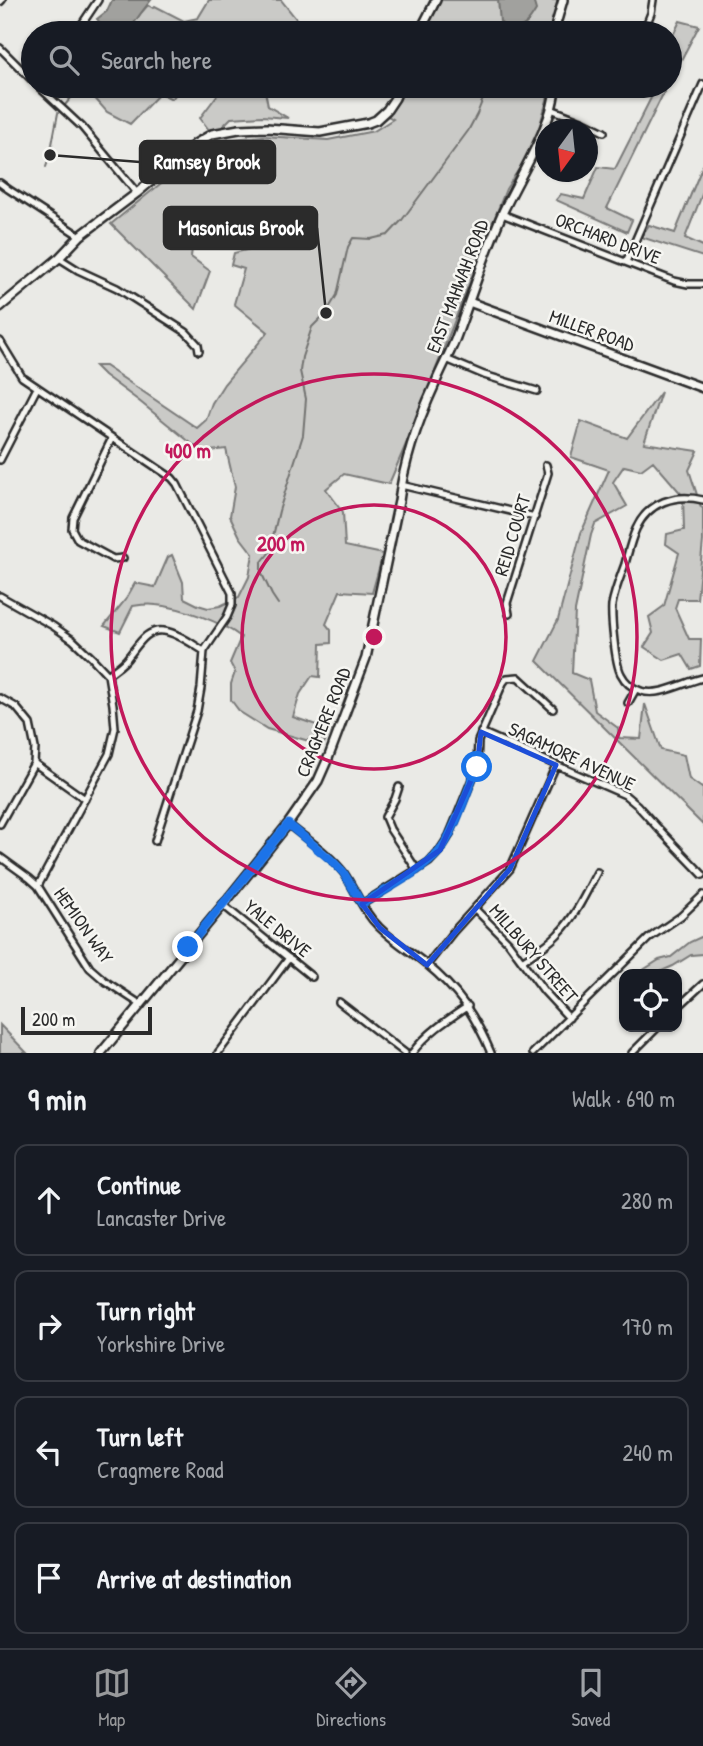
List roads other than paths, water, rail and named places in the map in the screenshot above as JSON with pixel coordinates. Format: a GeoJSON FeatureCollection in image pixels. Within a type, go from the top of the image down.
{"type":"FeatureCollection","features":[{"type":"Feature","properties":{"kind":"street"},"geometry":{"type":"LineString","coordinates":[[84,21],[98,0]]}},
{"type":"Feature","properties":{"kind":"street"},"geometry":{"type":"LineString","coordinates":[[425,21],[436,0]]}},
{"type":"Feature","properties":{"kind":"street"},"geometry":{"type":"LineString","coordinates":[[557,21],[563,0]]}},
{"type":"Feature","properties":{"kind":"street"},"geometry":{"type":"LineString","coordinates":[[648,21],[653,0]]}},
{"type":"Feature","properties":{"kind":"street"},"geometry":{"type":"LineString","coordinates":[[0,48],[21,69]]}},
{"type":"Feature","properties":{"kind":"street"},"geometry":{"type":"LineString","coordinates":[[626,262],[703,84]]}},
{"type":"Feature","properties":{"kind":"street"},"geometry":{"type":"LineString","coordinates":[[51,98],[82,127],[137,193]]}},
{"type":"Feature","properties":{"kind":"street"},"geometry":{"type":"LineString","coordinates":[[1,305],[59,258],[80,236],[195,144],[212,134],[267,128],[320,132],[368,123],[387,110],[395,98]]}},
{"type":"Feature","properties":{"kind":"street","name":"EAST MAHWAH ROAD"},"geometry":{"type":"LineString","coordinates":[[399,501],[416,428],[469,302],[502,214],[542,132],[553,98]]}},
{"type":"Feature","properties":{"kind":"street"},"geometry":{"type":"LineString","coordinates":[[551,108],[604,132]]}},
{"type":"Feature","properties":{"kind":"street"},"geometry":{"type":"LineString","coordinates":[[0,183],[80,236]]}},
{"type":"Feature","properties":{"kind":"street","name":"ORCHARD DRIVE"},"geometry":{"type":"LineString","coordinates":[[502,214],[681,283],[703,284]]}},
{"type":"Feature","properties":{"kind":"street"},"geometry":{"type":"LineString","coordinates":[[59,258],[117,288],[186,331],[200,351]]}},
{"type":"Feature","properties":{"kind":"street","name":"MILLER ROAD"},"geometry":{"type":"LineString","coordinates":[[469,302],[703,388]]}},
{"type":"Feature","properties":{"kind":"street"},"geometry":{"type":"LineString","coordinates":[[0,341],[22,377],[172,478],[232,593],[232,605],[227,617],[204,651],[197,711],[155,841]]}},
{"type":"Feature","properties":{"kind":"street"},"geometry":{"type":"LineString","coordinates":[[446,359],[537,391]]}},
{"type":"Feature","properties":{"kind":"street"},"geometry":{"type":"LineString","coordinates":[[520,386],[523,376]]}},
{"type":"Feature","properties":{"kind":"street"},"geometry":{"type":"LineString","coordinates":[[0,460],[37,388]]}},
{"type":"Feature","properties":{"kind":"street"},"geometry":{"type":"LineString","coordinates":[[112,438],[73,518],[72,529],[78,540],[106,556],[113,559],[123,558]]}},
{"type":"Feature","properties":{"kind":"street","name":"REID COURT"},"geometry":{"type":"LineString","coordinates":[[509,614],[507,603],[548,473],[546,465]]}},
{"type":"Feature","properties":{"kind":"street"},"geometry":{"type":"LineString","coordinates":[[401,485],[535,517]]}},
{"type":"Feature","properties":{"kind":"street"},"geometry":{"type":"LineString","coordinates":[[703,500],[685,497],[664,501],[645,515],[634,535],[613,600],[612,615],[620,671],[626,682],[636,689],[657,691],[703,678]]}},
{"type":"Feature","properties":{"kind":"street","name":"CRAGMERE ROAD"},"geometry":{"type":"LineString","coordinates":[[101,1053],[288,824],[318,781],[362,671],[399,501]]}},
{"type":"Feature","properties":{"kind":"street"},"geometry":{"type":"LineString","coordinates":[[0,596],[53,626],[92,658],[108,675],[113,705],[115,728],[109,754],[37,886]]}},
{"type":"Feature","properties":{"kind":"street"},"geometry":{"type":"LineString","coordinates":[[108,675],[129,657],[145,636],[156,631],[174,634],[204,651]]}},
{"type":"Feature","properties":{"kind":"street"},"geometry":{"type":"LineString","coordinates":[[362,904],[429,862],[449,836],[477,767],[481,732],[507,678],[518,677],[553,709]]}},
{"type":"Feature","properties":{"kind":"street"},"geometry":{"type":"LineString","coordinates":[[628,702],[636,689]]}},
{"type":"Feature","properties":{"kind":"street"},"geometry":{"type":"LineString","coordinates":[[0,698],[16,707],[30,724],[35,748],[34,763],[0,824]]}},
{"type":"Feature","properties":{"kind":"street","name":"SAGAMORE AVENUE"},"geometry":{"type":"LineString","coordinates":[[481,732],[625,795],[637,804],[703,874]]}},
{"type":"Feature","properties":{"kind":"street"},"geometry":{"type":"LineString","coordinates":[[34,763],[85,799]]}},
{"type":"Feature","properties":{"kind":"street"},"geometry":{"type":"LineString","coordinates":[[427,965],[510,869],[556,765]]}},
{"type":"Feature","properties":{"kind":"street"},"geometry":{"type":"LineString","coordinates":[[399,787],[385,817],[417,870]]}},
{"type":"Feature","properties":{"kind":"street"},"geometry":{"type":"LineString","coordinates":[[288,824],[343,872],[380,928],[455,990],[468,1006],[491,1053]]}},
{"type":"Feature","properties":{"kind":"street","name":"HEMION WAY"},"geometry":{"type":"LineString","coordinates":[[0,857],[37,886],[90,968],[140,1004]]}},
{"type":"Feature","properties":{"kind":"street"},"geometry":{"type":"LineString","coordinates":[[522,961],[566,926],[597,872]]}},
{"type":"Feature","properties":{"kind":"street"},"geometry":{"type":"LineString","coordinates":[[533,1053],[649,939],[681,916],[703,895]]}},
{"type":"Feature","properties":{"kind":"street","name":"YALE DRIVE"},"geometry":{"type":"LineString","coordinates":[[223,905],[312,977]]}},
{"type":"Feature","properties":{"kind":"street","name":"MILLBURY STREET"},"geometry":{"type":"LineString","coordinates":[[475,909],[508,942],[544,991],[569,1018]]}},
{"type":"Feature","properties":{"kind":"street"},"geometry":{"type":"LineString","coordinates":[[218,1053],[289,958]]}},
{"type":"Feature","properties":{"kind":"street"},"geometry":{"type":"LineString","coordinates":[[682,1003],[703,984]]}},
{"type":"Feature","properties":{"kind":"street"},"geometry":{"type":"LineString","coordinates":[[339,1002],[405,1053]]}},
{"type":"Feature","properties":{"kind":"street"},"geometry":{"type":"LineString","coordinates":[[412,1053],[418,1044],[439,1026],[468,1006]]}},
{"type":"Feature","properties":{"kind":"street"},"geometry":{"type":"LineString","coordinates":[[632,1053],[653,1032]]}},
{"type":"Feature","properties":{"kind":"waterway"},"geometry":{"type":"LineString","coordinates":[[65,105],[71,98]]}},
{"type":"Feature","properties":{"kind":"waterway"},"geometry":{"type":"LineString","coordinates":[[278,604],[261,572],[261,563],[269,553],[303,435],[306,399],[300,371],[312,327],[326,313],[337,295],[348,247],[353,238],[371,239],[388,235],[402,220],[468,131],[483,98]]}},
{"type":"Feature","properties":{"kind":"waterway"},"geometry":{"type":"LineString","coordinates":[[46,167],[58,113]]}},
{"type":"Feature","properties":{"kind":"place","name":"Ramsey Brook"},"geometry":{"type":"Point","coordinates":[50,155]}},
{"type":"Feature","properties":{"kind":"place","name":"Masonicus Brook"},"geometry":{"type":"Point","coordinates":[326,313]}}]}
